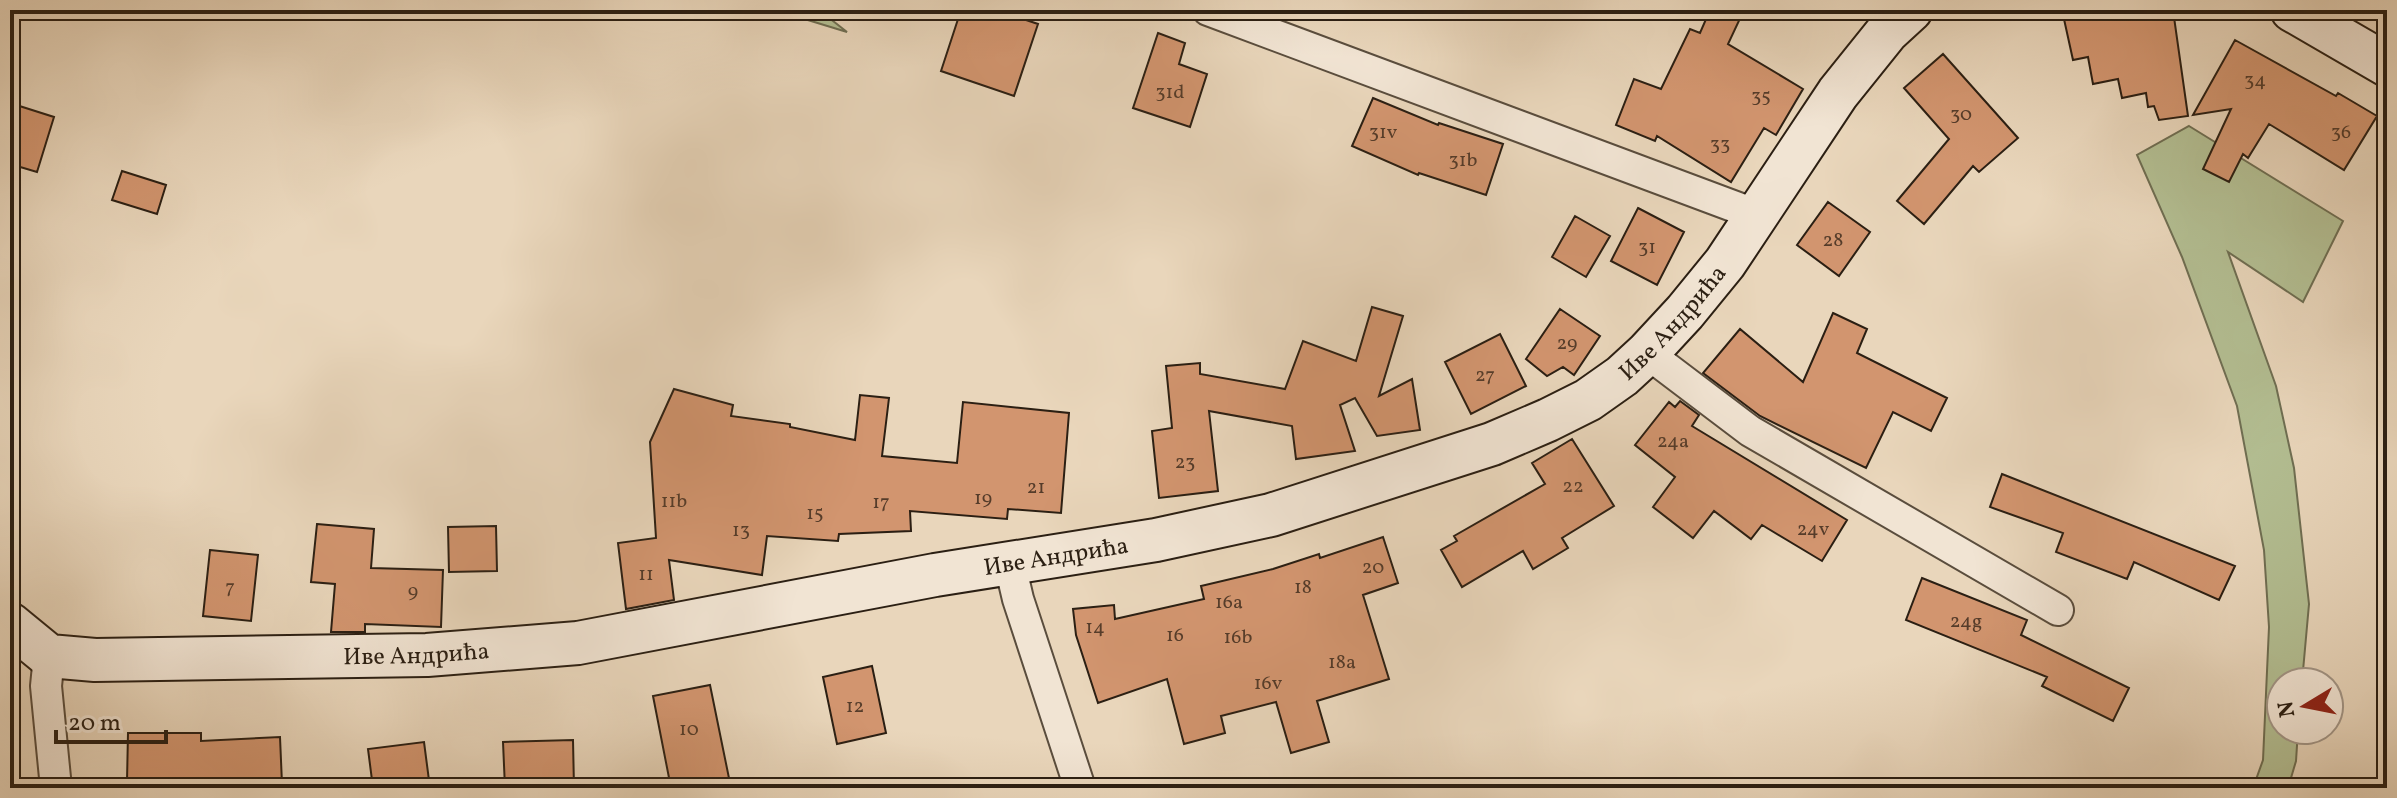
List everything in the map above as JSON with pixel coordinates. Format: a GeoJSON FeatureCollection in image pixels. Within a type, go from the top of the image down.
{"type":"FeatureCollection","features":[{"type":"Feature","properties":{"kind":"street"},"geometry":{"type":"LineString","coordinates":[[1208,10],[1757,215]]}},
{"type":"Feature","properties":{"kind":"street","name":"Иве Андрића"},"geometry":{"type":"LineString","coordinates":[[49,656],[150,660],[427,655],[578,643],[1015,561],[1156,540],[1271,515],[1492,444],[1588,400],[1622,376],[1647,353],[1725,263],[1838,93],[1887,32],[1911,10]]}},
{"type":"Feature","properties":{"kind":"street"},"geometry":{"type":"LineString","coordinates":[[2292,10],[2387,65]]}},
{"type":"Feature","properties":{"kind":"street"},"geometry":{"type":"LineString","coordinates":[[1647,353],[1750,431],[2058,610]]}},
{"type":"Feature","properties":{"kind":"street"},"geometry":{"type":"LineString","coordinates":[[1015,561],[1014,582],[1018,599],[1080,788]]}},
{"type":"Feature","properties":{"kind":"street"},"geometry":{"type":"LineString","coordinates":[[10,624],[49,656],[46,686],[56,788]]}},
{"type":"Feature","properties":{"kind":"green space"},"geometry":{"type":"Polygon","coordinates":[[[775,10],[819,10],[847,32],[775,10]]]}},
{"type":"Feature","properties":{"kind":"green space"},"geometry":{"type":"Polygon","coordinates":[[[2189,126],[2343,221],[2303,302],[2228,252],[2276,386],[2294,468],[2309,604],[2303,666],[2267,666],[2269,627],[2264,550],[2237,406],[2182,257],[2137,155],[2189,126]]]}},
{"type":"Feature","properties":{"kind":"green space"},"geometry":{"type":"Polygon","coordinates":[[[2265,716],[2265,746],[2297,746],[2288,788],[2253,788],[2263,760],[2265,716]]]}},
{"type":"Feature","properties":{"kind":"building"},"geometry":{"type":"Polygon","coordinates":[[[961,10],[1020,10],[1017,17],[1038,24],[1014,96],[941,71],[961,10]]]}},
{"type":"Feature","properties":{"kind":"building"},"geometry":{"type":"Polygon","coordinates":[[[1710,10],[1744,10],[1728,44],[1803,89],[1776,135],[1764,128],[1731,182],[1657,136],[1655,141],[1616,125],[1634,79],[1661,89],[1690,29],[1700,33],[1710,10]]]}},
{"type":"Feature","properties":{"kind":"building"},"geometry":{"type":"Polygon","coordinates":[[[2062,10],[2173,10],[2188,116],[2159,120],[2154,106],[2148,107],[2146,93],[2122,98],[2118,79],[2093,84],[2088,57],[2073,60],[2062,10]]]}},
{"type":"Feature","properties":{"kind":"building"},"geometry":{"type":"Polygon","coordinates":[[[1158,33],[1185,43],[1179,64],[1207,74],[1190,127],[1133,108],[1158,33]]]}},
{"type":"Feature","properties":{"kind":"building"},"geometry":{"type":"Polygon","coordinates":[[[2235,40],[2377,116],[2344,170],[2269,124],[2248,158],[2243,154],[2229,182],[2203,169],[2231,109],[2193,115],[2235,40]]]}},
{"type":"Feature","properties":{"kind":"building"},"geometry":{"type":"Polygon","coordinates":[[[1943,54],[2018,138],[1979,172],[1973,166],[1924,224],[1897,201],[1949,139],[1904,88],[1943,54]]]}},
{"type":"Feature","properties":{"kind":"building"},"geometry":{"type":"Polygon","coordinates":[[[1373,98],[1438,125],[1503,144],[1486,195],[1418,175],[1352,146],[1373,98]]]}},
{"type":"Feature","properties":{"kind":"building"},"geometry":{"type":"Polygon","coordinates":[[[10,103],[54,117],[37,172],[10,164],[10,103]]]}},
{"type":"Feature","properties":{"kind":"building"},"geometry":{"type":"Polygon","coordinates":[[[122,171],[166,185],[157,214],[112,200],[122,171]]]}},
{"type":"Feature","properties":{"kind":"building"},"geometry":{"type":"Polygon","coordinates":[[[1828,202],[1870,232],[1839,276],[1797,245],[1828,202]]]}},
{"type":"Feature","properties":{"kind":"building"},"geometry":{"type":"Polygon","coordinates":[[[1638,208],[1684,232],[1657,285],[1611,261],[1638,208]]]}},
{"type":"Feature","properties":{"kind":"building"},"geometry":{"type":"Polygon","coordinates":[[[1575,216],[1610,236],[1586,277],[1552,257],[1575,216]]]}},
{"type":"Feature","properties":{"kind":"building"},"geometry":{"type":"Polygon","coordinates":[[[1372,307],[1403,316],[1379,396],[1412,379],[1420,430],[1377,436],[1355,398],[1340,405],[1355,451],[1296,459],[1292,426],[1209,411],[1218,491],[1159,498],[1152,431],[1172,428],[1166,366],[1200,363],[1200,374],[1285,389],[1303,341],[1356,361],[1372,307]]]}},
{"type":"Feature","properties":{"kind":"building"},"geometry":{"type":"Polygon","coordinates":[[[1560,309],[1600,336],[1574,375],[1563,367],[1547,376],[1526,359],[1560,309]]]}},
{"type":"Feature","properties":{"kind":"building"},"geometry":{"type":"Polygon","coordinates":[[[1833,313],[1867,329],[1857,353],[1947,398],[1931,431],[1893,412],[1866,468],[1760,416],[1703,373],[1740,329],[1803,382],[1833,313]]]}},
{"type":"Feature","properties":{"kind":"building"},"geometry":{"type":"Polygon","coordinates":[[[1500,334],[1526,386],[1471,414],[1445,362],[1500,334]]]}},
{"type":"Feature","properties":{"kind":"building"},"geometry":{"type":"Polygon","coordinates":[[[674,389],[733,405],[731,416],[790,424],[790,427],[855,440],[860,395],[889,398],[882,456],[957,463],[963,402],[1069,413],[1061,513],[1008,509],[1007,519],[910,511],[911,531],[839,534],[838,541],[767,536],[762,575],[669,560],[674,600],[626,609],[618,543],[656,538],[650,442],[674,389]]]}},
{"type":"Feature","properties":{"kind":"building"},"geometry":{"type":"Polygon","coordinates":[[[1680,401],[1699,415],[1692,426],[1847,520],[1822,561],[1762,525],[1751,539],[1714,511],[1693,538],[1653,507],[1675,477],[1635,445],[1669,402],[1675,407],[1680,401]]]}},
{"type":"Feature","properties":{"kind":"building"},"geometry":{"type":"Polygon","coordinates":[[[1572,439],[1614,506],[1562,538],[1568,548],[1533,569],[1523,551],[1462,587],[1441,550],[1457,541],[1454,536],[1545,484],[1532,463],[1572,439]]]}},
{"type":"Feature","properties":{"kind":"building"},"geometry":{"type":"Polygon","coordinates":[[[2002,474],[2235,566],[2219,600],[2134,562],[2127,579],[2056,552],[2063,533],[1990,507],[2002,474]]]}},
{"type":"Feature","properties":{"kind":"building"},"geometry":{"type":"Polygon","coordinates":[[[317,524],[374,529],[371,568],[443,570],[441,627],[365,624],[365,632],[331,632],[335,584],[311,582],[317,524]]]}},
{"type":"Feature","properties":{"kind":"building"},"geometry":{"type":"Polygon","coordinates":[[[496,526],[497,571],[449,572],[448,527],[496,526]]]}},
{"type":"Feature","properties":{"kind":"building"},"geometry":{"type":"Polygon","coordinates":[[[1383,537],[1398,583],[1363,595],[1389,679],[1317,701],[1329,742],[1291,753],[1276,702],[1221,716],[1225,733],[1184,744],[1167,679],[1098,703],[1076,635],[1073,609],[1114,605],[1115,619],[1204,599],[1201,586],[1273,569],[1319,554],[1320,558],[1383,537]]]}},
{"type":"Feature","properties":{"kind":"building"},"geometry":{"type":"Polygon","coordinates":[[[210,550],[258,555],[251,621],[203,616],[210,550]]]}},
{"type":"Feature","properties":{"kind":"building"},"geometry":{"type":"Polygon","coordinates":[[[1922,578],[2027,620],[2021,635],[2129,688],[2113,721],[2042,686],[2047,677],[1906,620],[1922,578]]]}},
{"type":"Feature","properties":{"kind":"building"},"geometry":{"type":"Polygon","coordinates":[[[872,666],[886,733],[837,744],[823,677],[872,666]]]}},
{"type":"Feature","properties":{"kind":"building"},"geometry":{"type":"Polygon","coordinates":[[[710,685],[731,788],[671,788],[653,696],[710,685]]]}},
{"type":"Feature","properties":{"kind":"building"},"geometry":{"type":"Polygon","coordinates":[[[128,733],[201,733],[201,741],[280,737],[282,784],[226,786],[226,782],[127,781],[128,733]]]}},
{"type":"Feature","properties":{"kind":"building"},"geometry":{"type":"Polygon","coordinates":[[[573,740],[574,788],[505,788],[503,742],[573,740]]]}},
{"type":"Feature","properties":{"kind":"building"},"geometry":{"type":"Polygon","coordinates":[[[424,742],[430,788],[373,788],[368,749],[424,742]]]}}]}
